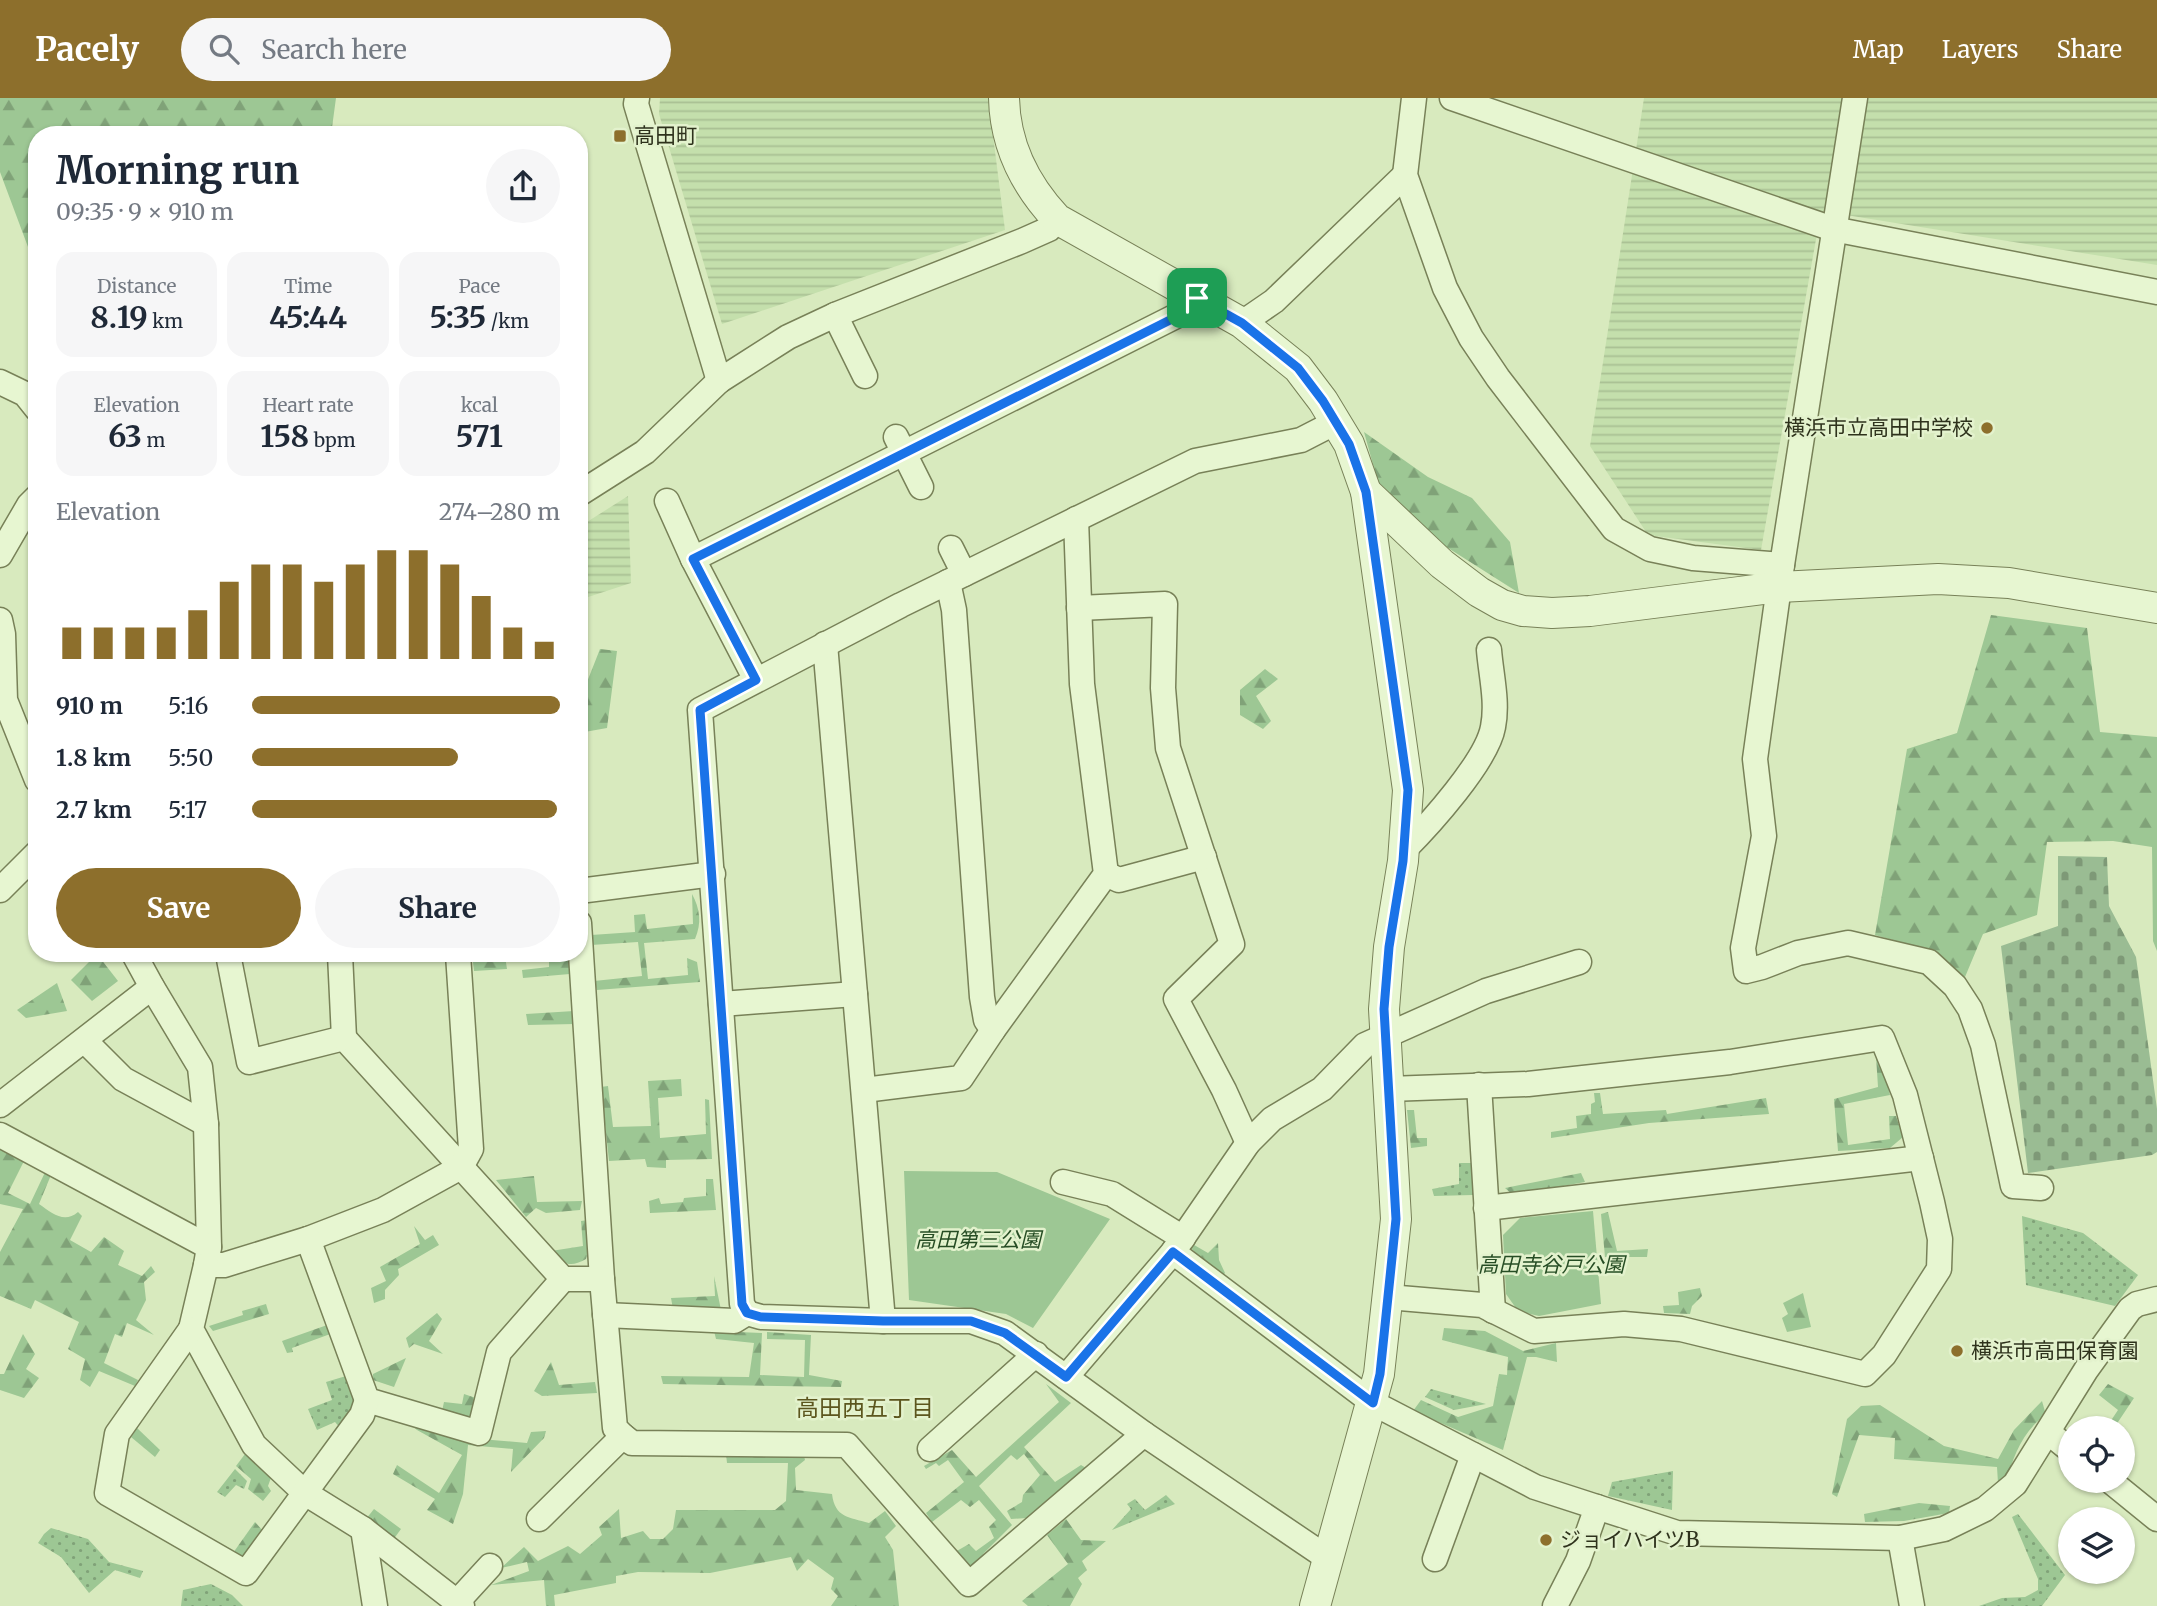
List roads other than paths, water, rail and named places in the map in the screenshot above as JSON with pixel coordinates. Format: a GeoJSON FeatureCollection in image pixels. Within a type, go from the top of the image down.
{"type":"FeatureCollection","features":[{"type":"Feature","properties":{"kind":"street"},"geometry":{"type":"LineString","coordinates":[[637,98],[636,104],[719,381]]}},
{"type":"Feature","properties":{"kind":"street"},"geometry":{"type":"LineString","coordinates":[[1004,98],[1008,132],[1023,175],[1035,195],[1057,219],[1242,323],[1298,368],[1336,422],[1358,466],[1366,492],[1408,790],[1404,850],[1389,947],[1384,1009],[1396,1219],[1380,1374],[1315,1606]]}},
{"type":"Feature","properties":{"kind":"street"},"geometry":{"type":"LineString","coordinates":[[1414,98],[1405,175],[1445,289],[1471,338],[1498,378],[1614,528],[1650,550],[1780,576],[2009,583],[2157,608]]}},
{"type":"Feature","properties":{"kind":"street"},"geometry":{"type":"LineString","coordinates":[[1452,98],[1833,229],[2157,292]]}},
{"type":"Feature","properties":{"kind":"street"},"geometry":{"type":"LineString","coordinates":[[1855,98],[1780,576],[1755,759],[1764,836],[1743,948],[1746,971],[1798,953],[1848,943],[1929,962],[1955,986],[1970,1009],[1983,1045],[2013,1186],[2041,1188]]}},
{"type":"Feature","properties":{"kind":"street"},"geometry":{"type":"LineString","coordinates":[[1242,323],[1274,302],[1405,175]]}},
{"type":"Feature","properties":{"kind":"street"},"geometry":{"type":"LineString","coordinates":[[588,488],[645,452],[719,381],[788,337],[835,315],[1022,241],[1049,229],[1057,219]]}},
{"type":"Feature","properties":{"kind":"street"},"geometry":{"type":"LineString","coordinates":[[693,559],[900,445],[1186,312],[1197,298]]}},
{"type":"Feature","properties":{"kind":"street"},"geometry":{"type":"LineString","coordinates":[[835,315],[865,376]]}},
{"type":"Feature","properties":{"kind":"street"},"geometry":{"type":"LineString","coordinates":[[0,382],[28,398]]}},
{"type":"Feature","properties":{"kind":"street"},"geometry":{"type":"LineString","coordinates":[[1329,1559],[1144,1434],[1005,1333],[971,1321],[761,1317],[747,1313],[742,1304],[700,710],[956,578],[1195,461],[1301,440],[1336,422]]}},
{"type":"Feature","properties":{"kind":"street"},"geometry":{"type":"LineString","coordinates":[[900,445],[920,487]]}},
{"type":"Feature","properties":{"kind":"street"},"geometry":{"type":"LineString","coordinates":[[1366,492],[1442,564],[1502,605],[1522,611],[1590,611],[1780,576]]}},
{"type":"Feature","properties":{"kind":"street"},"geometry":{"type":"LineString","coordinates":[[667,501],[693,559],[756,680]]}},
{"type":"Feature","properties":{"kind":"street"},"geometry":{"type":"LineString","coordinates":[[0,555],[28,507]]}},
{"type":"Feature","properties":{"kind":"street"},"geometry":{"type":"LineString","coordinates":[[864,1090],[961,1078],[1107,874],[1082,684],[1076,519]]}},
{"type":"Feature","properties":{"kind":"street"},"geometry":{"type":"LineString","coordinates":[[951,548],[956,578],[954,610],[982,997],[986,1020],[993,1030]]}},
{"type":"Feature","properties":{"kind":"street"},"geometry":{"type":"LineString","coordinates":[[1079,608],[1166,604],[1163,688],[1168,748],[1232,944],[1176,999],[1224,1090],[1248,1143]]}},
{"type":"Feature","properties":{"kind":"street"},"geometry":{"type":"LineString","coordinates":[[0,620],[3,634],[5,700],[28,758]]}},
{"type":"Feature","properties":{"kind":"street"},"geometry":{"type":"LineString","coordinates":[[825,644],[883,1321]]}},
{"type":"Feature","properties":{"kind":"street"},"geometry":{"type":"LineString","coordinates":[[1404,850],[1436,819],[1483,752],[1493,729],[1495,708],[1489,650]]}},
{"type":"Feature","properties":{"kind":"street"},"geometry":{"type":"LineString","coordinates":[[1107,874],[1119,880],[1204,857]]}},
{"type":"Feature","properties":{"kind":"street"},"geometry":{"type":"LineString","coordinates":[[0,890],[28,862]]}},
{"type":"Feature","properties":{"kind":"street"},"geometry":{"type":"LineString","coordinates":[[588,890],[713,874]]}},
{"type":"Feature","properties":{"kind":"street"},"geometry":{"type":"LineString","coordinates":[[138,962],[200,1067],[206,1124],[207,1256],[191,1329],[117,1434],[107,1493],[246,1573],[362,1415],[368,1401],[308,1239]]}},
{"type":"Feature","properties":{"kind":"street"},"geometry":{"type":"LineString","coordinates":[[230,962],[249,1062],[344,1038]]}},
{"type":"Feature","properties":{"kind":"street"},"geometry":{"type":"LineString","coordinates":[[340,962],[344,1038],[564,1279],[602,1279]]}},
{"type":"Feature","properties":{"kind":"street"},"geometry":{"type":"LineString","coordinates":[[0,1135],[224,1265],[308,1239],[383,1210],[461,1167],[471,1149],[459,962]]}},
{"type":"Feature","properties":{"kind":"street"},"geometry":{"type":"LineString","coordinates":[[582,962],[605,1315],[615,1428],[623,1436],[632,1443],[848,1445],[969,1584],[1144,1434]]}},
{"type":"Feature","properties":{"kind":"street"},"geometry":{"type":"LineString","coordinates":[[1066,1377],[1178,1245],[1248,1143],[1272,1119],[1322,1088],[1365,1045],[1486,991],[1579,962]]}},
{"type":"Feature","properties":{"kind":"street"},"geometry":{"type":"LineString","coordinates":[[0,1105],[152,988]]}},
{"type":"Feature","properties":{"kind":"street"},"geometry":{"type":"LineString","coordinates":[[722,1004],[855,994]]}},
{"type":"Feature","properties":{"kind":"street"},"geometry":{"type":"LineString","coordinates":[[1388,1297],[1482,1305],[1534,1331],[1624,1324],[1681,1329],[1865,1374],[1884,1355],[1939,1269],[1940,1239],[1905,1095],[1882,1038],[1716,1063],[1528,1084],[1389,1088]]}},
{"type":"Feature","properties":{"kind":"street"},"geometry":{"type":"LineString","coordinates":[[85,1041],[123,1079],[206,1124]]}},
{"type":"Feature","properties":{"kind":"street"},"geometry":{"type":"LineString","coordinates":[[1479,1085],[1493,1311]]}},
{"type":"Feature","properties":{"kind":"street"},"geometry":{"type":"LineString","coordinates":[[1486,1208],[1921,1158]]}},
{"type":"Feature","properties":{"kind":"street"},"geometry":{"type":"LineString","coordinates":[[1063,1182],[1112,1194],[1373,1403],[1535,1487],[1677,1533],[1900,1538],[1944,1529],[1985,1508],[2015,1484],[2086,1370],[2130,1309],[2137,1304],[2157,1299]]}},
{"type":"Feature","properties":{"kind":"street"},"geometry":{"type":"LineString","coordinates":[[368,1401],[479,1433],[499,1352],[564,1279]]}},
{"type":"Feature","properties":{"kind":"street"},"geometry":{"type":"LineString","coordinates":[[605,1315],[734,1321],[747,1313]]}},
{"type":"Feature","properties":{"kind":"street"},"geometry":{"type":"LineString","coordinates":[[191,1329],[254,1445],[305,1493],[363,1529],[459,1604],[490,1566]]}},
{"type":"Feature","properties":{"kind":"street"},"geometry":{"type":"LineString","coordinates":[[930,1449],[1036,1354]]}},
{"type":"Feature","properties":{"kind":"street"},"geometry":{"type":"LineString","coordinates":[[2049,1433],[2058,1440]]}},
{"type":"Feature","properties":{"kind":"street"},"geometry":{"type":"LineString","coordinates":[[540,1519],[623,1436]]}},
{"type":"Feature","properties":{"kind":"street"},"geometry":{"type":"LineString","coordinates":[[1435,1559],[1473,1455]]}},
{"type":"Feature","properties":{"kind":"street"},"geometry":{"type":"LineString","coordinates":[[2125,1493],[2157,1519]]}},
{"type":"Feature","properties":{"kind":"street"},"geometry":{"type":"LineString","coordinates":[[1555,1606],[1578,1561],[1597,1507]]}},
{"type":"Feature","properties":{"kind":"street"},"geometry":{"type":"LineString","coordinates":[[363,1529],[376,1606]]}},
{"type":"Feature","properties":{"kind":"street"},"geometry":{"type":"LineString","coordinates":[[1900,1538],[1912,1606]]}},
{"type":"Feature","properties":{"kind":"place","name":"高田町"},"geometry":{"type":"Point","coordinates":[620,136]}},
{"type":"Feature","properties":{"kind":"place","name":"横浜市立高田中学校"},"geometry":{"type":"Point","coordinates":[1987,428]}},
{"type":"Feature","properties":{"kind":"place","name":"横浜市高田保育園"},"geometry":{"type":"Point","coordinates":[1957,1351]}},
{"type":"Feature","properties":{"kind":"place","name":"ジョイハイツB"},"geometry":{"type":"Point","coordinates":[1546,1540]}},
{"type":"Feature","properties":{"kind":"district","name":"高田西五丁目"},"geometry":{"type":"Point","coordinates":[865,1408]}},
{"type":"Feature","properties":{"kind":"park label","name":"高田第三公園"},"geometry":{"type":"Point","coordinates":[978,1240]}},
{"type":"Feature","properties":{"kind":"park label","name":"高田寺谷戸公園"},"geometry":{"type":"Point","coordinates":[1551,1265]}}]}
